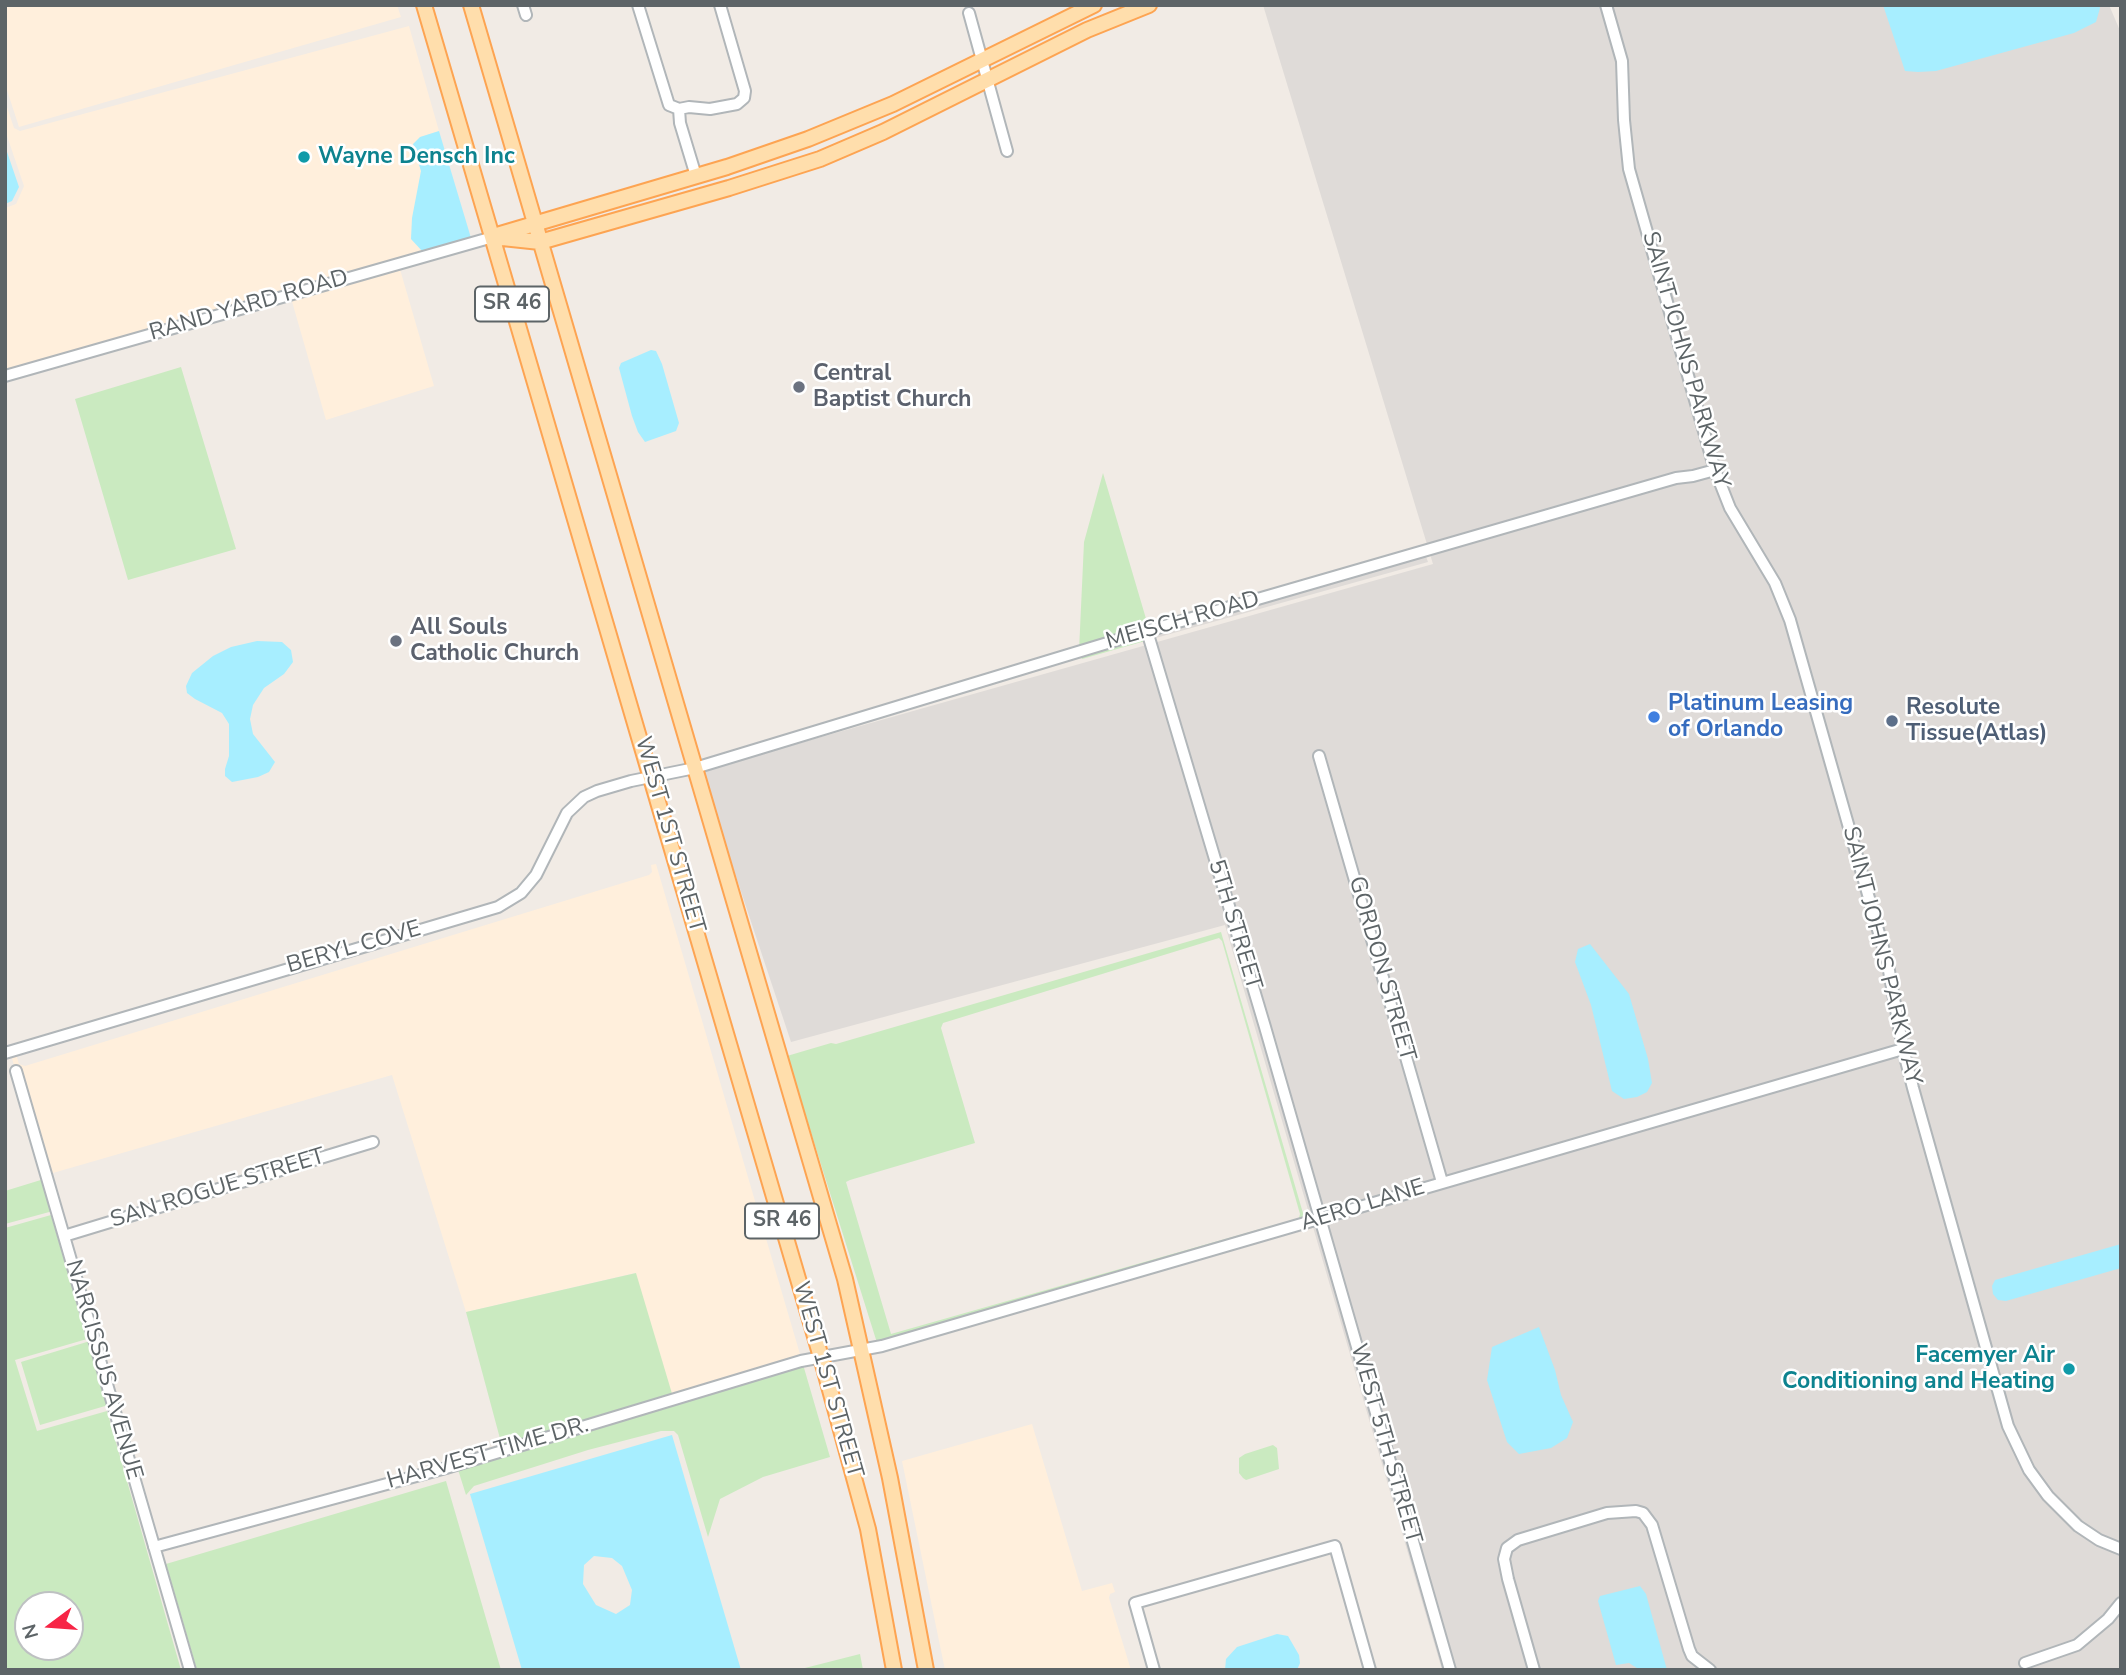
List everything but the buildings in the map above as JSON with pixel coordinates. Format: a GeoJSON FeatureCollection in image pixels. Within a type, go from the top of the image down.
{"type":"FeatureCollection","features":[{"type":"Feature","properties":{"kind":"main road","name":"WEST 1ST STREET"},"geometry":{"type":"LineString","coordinates":[[424,5],[821,1357],[868,1529],[894,1670]]}},
{"type":"Feature","properties":{"kind":"main road","name":"WEST 1ST STREET"},"geometry":{"type":"LineString","coordinates":[[471,5],[832,1234],[862,1350],[890,1478],[926,1670]]}},
{"type":"Feature","properties":{"kind":"main road"},"geometry":{"type":"LineString","coordinates":[[493,237],[808,139],[893,104],[1094,5]]}},
{"type":"Feature","properties":{"kind":"main road"},"geometry":{"type":"LineString","coordinates":[[493,237],[540,242],[820,159],[883,132],[1087,30],[1149,5]]}},
{"type":"Feature","properties":{"kind":"street"},"geometry":{"type":"LineString","coordinates":[[638,5],[668,105],[679,109],[710,109],[737,104],[744,98],[745,91],[720,5]]}},
{"type":"Feature","properties":{"kind":"street","name":"SAINT JOHNS PARKWAY"},"geometry":{"type":"LineString","coordinates":[[1606,5],[1622,61],[1629,169],[1715,470],[1730,508],[1775,583],[1790,620],[1888,965],[1903,1049],[2008,1426],[2029,1470],[2048,1496],[2078,1526],[2099,1540],[2121,1549]]}},
{"type":"Feature","properties":{"kind":"street"},"geometry":{"type":"LineString","coordinates":[[969,13],[1007,152]]}},
{"type":"Feature","properties":{"kind":"street"},"geometry":{"type":"LineString","coordinates":[[679,109],[680,123],[696,176]]}},
{"type":"Feature","properties":{"kind":"street","name":"RAND YARD ROAD"},"geometry":{"type":"LineString","coordinates":[[5,376],[493,237]]}},
{"type":"Feature","properties":{"kind":"street","name":"MEISCH ROAD"},"geometry":{"type":"LineString","coordinates":[[652,776],[695,768],[1147,631],[1675,478],[1715,470]]}},
{"type":"Feature","properties":{"kind":"street","name":"5TH STREET"},"geometry":{"type":"LineString","coordinates":[[1147,631],[1319,1218]]}},
{"type":"Feature","properties":{"kind":"street","name":"GORDON STREET"},"geometry":{"type":"LineString","coordinates":[[1319,756],[1442,1182]]}},
{"type":"Feature","properties":{"kind":"street","name":"BERYL COVE"},"geometry":{"type":"LineString","coordinates":[[5,1052],[498,907],[521,893],[536,875],[567,813],[584,797],[652,776]]}},
{"type":"Feature","properties":{"kind":"street","name":"AERO LANE"},"geometry":{"type":"LineString","coordinates":[[821,1357],[882,1346],[1903,1049]]}},
{"type":"Feature","properties":{"kind":"street","name":"NARCISSUS AVENUE"},"geometry":{"type":"LineString","coordinates":[[16,1071],[190,1670]]}},
{"type":"Feature","properties":{"kind":"street","name":"SAN ROGUE STREET"},"geometry":{"type":"LineString","coordinates":[[64,1236],[373,1142]]}},
{"type":"Feature","properties":{"kind":"street","name":"WEST 5TH STREET"},"geometry":{"type":"LineString","coordinates":[[1319,1218],[1450,1670]]}},
{"type":"Feature","properties":{"kind":"street","name":"HARVEST TIME DR."},"geometry":{"type":"LineString","coordinates":[[154,1547],[446,1468],[821,1357]]}},
{"type":"Feature","properties":{"kind":"street"},"geometry":{"type":"LineString","coordinates":[[1534,1670],[1508,1579],[1504,1559],[1507,1548],[1518,1540],[1606,1513],[1636,1511],[1643,1513],[1652,1525],[1689,1649],[1698,1666],[1710,1670]]}},
{"type":"Feature","properties":{"kind":"street"},"geometry":{"type":"LineString","coordinates":[[1154,1670],[1135,1603],[1335,1546],[1370,1670]]}},
{"type":"Feature","properties":{"kind":"street"},"geometry":{"type":"LineString","coordinates":[[2025,1663],[2077,1645],[2108,1619],[2121,1603]]}},
{"type":"Feature","properties":{"kind":"shaded area"},"geometry":{"type":"Polygon","coordinates":[[[5,5],[397,5],[401,17],[19,127],[5,84],[5,5]]]}},
{"type":"Feature","properties":{"kind":"shaded area"},"geometry":{"type":"Polygon","coordinates":[[[1263,5],[2109,5],[2121,33],[2121,1670],[1442,1670],[1225,925],[791,1042],[701,771],[1433,564],[1263,5]]]}},
{"type":"Feature","properties":{"kind":"shaded area"},"geometry":{"type":"Polygon","coordinates":[[[409,26],[439,131],[421,137],[416,157],[421,171],[411,239],[423,252],[397,259],[434,386],[326,420],[289,291],[5,372],[5,208],[16,204],[24,186],[5,130],[5,101],[14,128],[20,131],[409,26]]]}},
{"type":"Feature","properties":{"kind":"shaded area"},"geometry":{"type":"Polygon","coordinates":[[[1424,551],[1428,562],[1152,639],[1149,630],[1424,551]]]}},
{"type":"Feature","properties":{"kind":"shaded area"},"geometry":{"type":"Polygon","coordinates":[[[656,864],[802,1361],[673,1398],[635,1273],[466,1312],[392,1075],[46,1175],[9,1048],[14,1047],[19,1064],[25,1066],[649,875],[652,872],[651,865],[656,864]]]}},
{"type":"Feature","properties":{"kind":"shaded area"},"geometry":{"type":"Polygon","coordinates":[[[1032,1424],[1082,1591],[1112,1583],[1115,1592],[1110,1594],[1109,1598],[1131,1670],[945,1670],[902,1461],[1032,1424]]]}},
{"type":"Feature","properties":{"kind":"green space"},"geometry":{"type":"Polygon","coordinates":[[[181,367],[236,549],[128,580],[75,399],[181,367]]]}},
{"type":"Feature","properties":{"kind":"green space"},"geometry":{"type":"Polygon","coordinates":[[[1103,473],[1152,639],[1082,659],[1079,651],[1084,542],[1103,473]]]}},
{"type":"Feature","properties":{"kind":"green space"},"geometry":{"type":"Polygon","coordinates":[[[1221,932],[1305,1220],[878,1346],[787,1056],[831,1043],[836,1044],[1221,932]],[[1219,938],[943,1023],[941,1028],[975,1143],[846,1182],[891,1334],[1299,1218],[1219,938]]]}},
{"type":"Feature","properties":{"kind":"green space"},"geometry":{"type":"Polygon","coordinates":[[[44,1179],[112,1404],[40,1425],[21,1362],[90,1341],[53,1211],[5,1224],[5,1191],[44,1179]]]}},
{"type":"Feature","properties":{"kind":"green space"},"geometry":{"type":"Polygon","coordinates":[[[51,1215],[87,1339],[15,1360],[37,1431],[107,1411],[181,1670],[5,1670],[5,1228],[51,1215]]]}},
{"type":"Feature","properties":{"kind":"green space"},"geometry":{"type":"Polygon","coordinates":[[[636,1273],[673,1397],[802,1361],[830,1457],[763,1477],[720,1499],[708,1537],[678,1435],[674,1431],[661,1431],[588,1450],[474,1486],[466,1495],[455,1460],[502,1446],[466,1312],[636,1273]]]}},
{"type":"Feature","properties":{"kind":"green space"},"geometry":{"type":"Polygon","coordinates":[[[1273,1445],[1277,1448],[1279,1469],[1246,1480],[1243,1478],[1239,1473],[1239,1458],[1273,1445]]]}},
{"type":"Feature","properties":{"kind":"green space"},"geometry":{"type":"Polygon","coordinates":[[[446,1481],[501,1670],[197,1670],[166,1564],[446,1481]]]}},
{"type":"Feature","properties":{"kind":"green space"},"geometry":{"type":"Polygon","coordinates":[[[860,1654],[863,1670],[797,1670],[860,1654]]]}},
{"type":"Feature","properties":{"kind":"water"},"geometry":{"type":"Polygon","coordinates":[[[1883,5],[2099,5],[2100,8],[2096,22],[2074,33],[1936,71],[1918,72],[1905,71],[1883,5]]]}},
{"type":"Feature","properties":{"kind":"water"},"geometry":{"type":"Polygon","coordinates":[[[439,131],[471,238],[423,252],[411,239],[421,171],[413,144],[420,137],[439,131]]]}},
{"type":"Feature","properties":{"kind":"water"},"geometry":{"type":"Polygon","coordinates":[[[5,146],[19,187],[12,201],[5,204],[5,146]]]}},
{"type":"Feature","properties":{"kind":"water"},"geometry":{"type":"Polygon","coordinates":[[[651,350],[656,351],[662,364],[679,423],[676,431],[645,442],[632,416],[619,368],[621,363],[651,350]]]}},
{"type":"Feature","properties":{"kind":"water"},"geometry":{"type":"Polygon","coordinates":[[[257,641],[282,642],[291,650],[293,662],[284,674],[264,688],[253,705],[250,719],[253,734],[275,762],[269,772],[232,782],[225,776],[229,756],[229,724],[222,713],[187,693],[186,686],[192,673],[213,656],[231,647],[257,641]]]}},
{"type":"Feature","properties":{"kind":"water"},"geometry":{"type":"Polygon","coordinates":[[[1590,944],[1629,994],[1648,1059],[1652,1083],[1647,1092],[1637,1097],[1624,1099],[1612,1091],[1591,1005],[1575,962],[1578,949],[1590,944]]]}},
{"type":"Feature","properties":{"kind":"water"},"geometry":{"type":"Polygon","coordinates":[[[2121,1244],[2121,1268],[2006,1301],[1998,1300],[1993,1294],[1992,1286],[1995,1280],[2121,1244]]]}},
{"type":"Feature","properties":{"kind":"water"},"geometry":{"type":"Polygon","coordinates":[[[1539,1327],[1561,1395],[1573,1422],[1567,1438],[1551,1448],[1519,1454],[1507,1442],[1487,1380],[1492,1347],[1539,1327]]]}},
{"type":"Feature","properties":{"kind":"water"},"geometry":{"type":"Polygon","coordinates":[[[672,1435],[741,1670],[522,1670],[470,1494],[672,1435]],[[594,1556],[584,1565],[583,1584],[596,1605],[616,1614],[630,1605],[632,1590],[622,1566],[612,1558],[594,1556]]]}},
{"type":"Feature","properties":{"kind":"water"},"geometry":{"type":"Polygon","coordinates":[[[1640,1586],[1646,1594],[1667,1670],[1640,1670],[1629,1663],[1616,1665],[1598,1601],[1600,1596],[1640,1586]]]}},
{"type":"Feature","properties":{"kind":"water"},"geometry":{"type":"Polygon","coordinates":[[[1277,1634],[1288,1636],[1299,1655],[1297,1670],[1225,1670],[1226,1659],[1237,1647],[1277,1634]]]}},
{"type":"Feature","properties":{"kind":"place","name":"Wayne Densch Inc"},"geometry":{"type":"Point","coordinates":[304,157]}},
{"type":"Feature","properties":{"kind":"place","name":"Central Baptist Church"},"geometry":{"type":"Point","coordinates":[799,387]}},
{"type":"Feature","properties":{"kind":"place","name":"All Souls Catholic Church"},"geometry":{"type":"Point","coordinates":[396,641]}},
{"type":"Feature","properties":{"kind":"place","name":"Platinum Leasing of Orlando"},"geometry":{"type":"Point","coordinates":[1654,717]}},
{"type":"Feature","properties":{"kind":"place","name":"Resolute Tissue(Atlas)"},"geometry":{"type":"Point","coordinates":[1892,721]}},
{"type":"Feature","properties":{"kind":"place","name":"Facemyer Air Conditioning and Heating"},"geometry":{"type":"Point","coordinates":[2069,1369]}}]}
